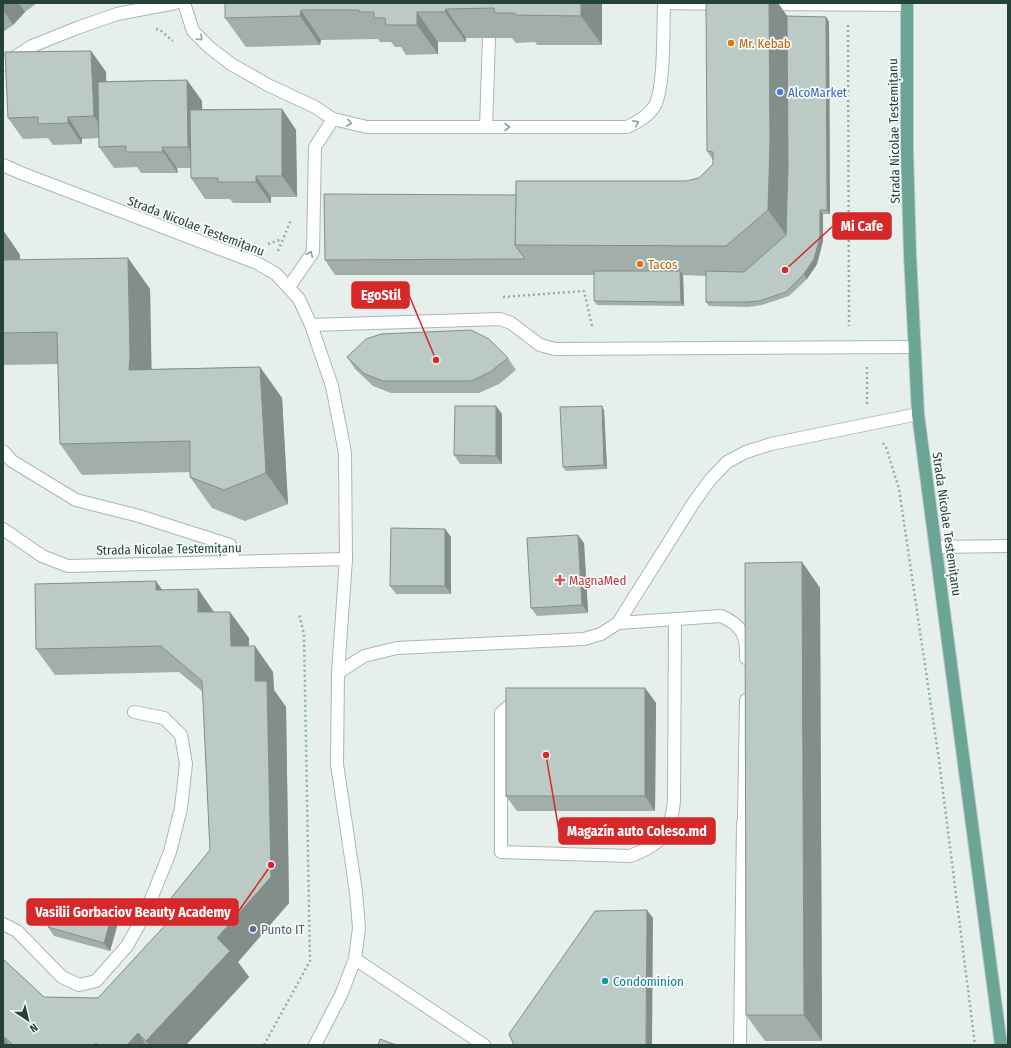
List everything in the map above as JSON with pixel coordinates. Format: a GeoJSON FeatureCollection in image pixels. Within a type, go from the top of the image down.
{"type":"FeatureCollection","features":[{"type":"Feature","properties":{"kind":"main road","name":"Strada Nicolae Testemițanu"},"geometry":{"type":"LineString","coordinates":[[907,4],[907,151],[910,255],[918,414],[1001,1045]]}},
{"type":"Feature","properties":{"kind":"street"},"geometry":{"type":"LineString","coordinates":[[3,65],[32,46],[77,28],[117,14],[175,3]]}},
{"type":"Feature","properties":{"kind":"street"},"geometry":{"type":"LineString","coordinates":[[184,3],[193,31],[209,47],[231,64],[268,85],[315,107],[333,119],[367,127],[627,127],[643,119],[655,106],[661,87],[664,3],[733,4]]}},
{"type":"Feature","properties":{"kind":"street"},"geometry":{"type":"LineString","coordinates":[[749,4],[907,4]]}},
{"type":"Feature","properties":{"kind":"street"},"geometry":{"type":"LineString","coordinates":[[486,127],[489,38]]}},
{"type":"Feature","properties":{"kind":"street"},"geometry":{"type":"LineString","coordinates":[[289,287],[313,252],[315,147],[333,119]]}},
{"type":"Feature","properties":{"kind":"street","name":"Strada Nicolae Testemițanu"},"geometry":{"type":"LineString","coordinates":[[3,165],[21,174],[257,263],[276,274],[289,287],[299,299],[311,326],[332,386],[345,453],[346,559],[338,673],[337,764],[359,928],[355,959],[341,995],[315,1045]]}},
{"type":"Feature","properties":{"kind":"street"},"geometry":{"type":"LineString","coordinates":[[311,326],[500,320],[511,323],[540,345],[555,349],[914,348]]}},
{"type":"Feature","properties":{"kind":"street"},"geometry":{"type":"LineString","coordinates":[[338,673],[364,656],[397,648],[584,640],[601,634],[618,623],[694,502],[710,480],[726,462],[746,452],[771,444],[918,414]]}},
{"type":"Feature","properties":{"kind":"street"},"geometry":{"type":"LineString","coordinates":[[3,451],[12,461],[76,500],[139,516],[230,545],[234,561]]}},
{"type":"Feature","properties":{"kind":"street","name":"Strada Nicolae Testemițanu"},"geometry":{"type":"LineString","coordinates":[[3,529],[42,556],[68,566],[346,559]]}},
{"type":"Feature","properties":{"kind":"street"},"geometry":{"type":"LineString","coordinates":[[936,547],[1008,546]]}},
{"type":"Feature","properties":{"kind":"street"},"geometry":{"type":"LineString","coordinates":[[618,623],[721,616],[732,621],[740,628],[747,645],[746,667]]}},
{"type":"Feature","properties":{"kind":"street"},"geometry":{"type":"LineString","coordinates":[[531,692],[524,693],[501,713],[501,852],[630,856],[643,852],[656,844],[663,836],[670,824],[673,812],[675,619]]}},
{"type":"Feature","properties":{"kind":"street"},"geometry":{"type":"LineString","coordinates":[[740,1045],[746,689]]}},
{"type":"Feature","properties":{"kind":"street"},"geometry":{"type":"LineString","coordinates":[[3,924],[17,931],[62,977],[79,985],[96,981],[128,946],[145,914],[170,852],[181,808],[186,764],[181,735],[169,722],[164,718],[134,712]]}},
{"type":"Feature","properties":{"kind":"street"},"geometry":{"type":"LineString","coordinates":[[355,959],[484,1045]]}},
{"type":"Feature","properties":{"kind":"path"},"geometry":{"type":"LineString","coordinates":[[849,5],[849,329],[868,348],[866,408],[870,424],[886,447],[899,489],[939,760],[975,1045]]}},
{"type":"Feature","properties":{"kind":"path"},"geometry":{"type":"LineString","coordinates":[[153,29],[160,30],[177,44]]}},
{"type":"Feature","properties":{"kind":"path"},"geometry":{"type":"LineString","coordinates":[[278,252],[292,218]]}},
{"type":"Feature","properties":{"kind":"path"},"geometry":{"type":"LineString","coordinates":[[496,297],[584,291],[592,326],[600,326]]}},
{"type":"Feature","properties":{"kind":"path"},"geometry":{"type":"LineString","coordinates":[[264,1045],[310,961],[304,634],[300,614]]}},
{"type":"Feature","properties":{"kind":"building"},"geometry":{"type":"Polygon","coordinates":[[[225,3],[581,3],[581,16],[516,15],[515,13],[495,13],[494,8],[446,9],[445,12],[417,12],[417,25],[386,25],[385,18],[374,18],[374,12],[359,12],[359,10],[301,10],[300,16],[225,18],[225,3]]]}},
{"type":"Feature","properties":{"kind":"building"},"geometry":{"type":"Polygon","coordinates":[[[706,3],[769,3],[770,141],[768,210],[726,246],[515,245],[516,181],[686,181],[699,178],[713,164],[713,152],[707,151],[706,3]]]}},
{"type":"Feature","properties":{"kind":"building"},"geometry":{"type":"Polygon","coordinates":[[[787,16],[826,17],[827,210],[820,210],[820,237],[814,259],[804,274],[786,292],[759,301],[706,302],[706,271],[744,272],[786,235],[788,166],[787,16]]]}},
{"type":"Feature","properties":{"kind":"building"},"geometry":{"type":"Polygon","coordinates":[[[91,51],[94,116],[68,117],[68,123],[38,124],[38,117],[8,118],[5,52],[91,51]]]}},
{"type":"Feature","properties":{"kind":"building"},"geometry":{"type":"Polygon","coordinates":[[[187,80],[188,147],[162,147],[163,152],[126,152],[126,146],[99,147],[98,82],[187,80]]]}},
{"type":"Feature","properties":{"kind":"building"},"geometry":{"type":"Polygon","coordinates":[[[282,109],[282,176],[256,176],[256,182],[218,182],[218,178],[191,178],[190,110],[282,109]]]}},
{"type":"Feature","properties":{"kind":"building"},"geometry":{"type":"Polygon","coordinates":[[[324,194],[516,195],[515,245],[525,259],[325,260],[324,194]]]}},
{"type":"Feature","properties":{"kind":"building"},"geometry":{"type":"Polygon","coordinates":[[[128,258],[129,370],[260,367],[266,473],[224,490],[190,477],[190,441],[60,444],[57,332],[3,333],[3,260],[128,258]]]}},
{"type":"Feature","properties":{"kind":"building"},"geometry":{"type":"Polygon","coordinates":[[[594,271],[680,271],[681,302],[594,301],[594,271]]]}},
{"type":"Feature","properties":{"kind":"building"},"geometry":{"type":"Polygon","coordinates":[[[471,330],[489,339],[508,358],[490,372],[471,381],[383,381],[365,374],[347,357],[366,339],[381,334],[471,330]]]}},
{"type":"Feature","properties":{"kind":"building"},"geometry":{"type":"Polygon","coordinates":[[[455,406],[496,406],[496,456],[454,455],[455,406]]]}},
{"type":"Feature","properties":{"kind":"building"},"geometry":{"type":"Polygon","coordinates":[[[602,406],[604,465],[563,467],[560,407],[602,406]]]}},
{"type":"Feature","properties":{"kind":"building"},"geometry":{"type":"Polygon","coordinates":[[[391,528],[445,529],[445,586],[390,586],[391,528]]]}},
{"type":"Feature","properties":{"kind":"building","name":"MagnaMed"},"geometry":{"type":"Polygon","coordinates":[[[578,535],[582,605],[531,608],[527,538],[578,535]]]}},
{"type":"Feature","properties":{"kind":"building"},"geometry":{"type":"Polygon","coordinates":[[[802,562],[804,1015],[746,1015],[745,563],[802,562]]]}},
{"type":"Feature","properties":{"kind":"building"},"geometry":{"type":"Polygon","coordinates":[[[156,581],[156,590],[198,589],[198,612],[230,612],[231,646],[255,646],[255,681],[267,681],[271,877],[217,938],[230,951],[146,1041],[138,1033],[127,1045],[98,1045],[96,1043],[94,1045],[13,1045],[3,1036],[3,959],[44,997],[98,998],[181,908],[171,898],[210,850],[202,681],[161,646],[36,649],[35,584],[156,581]]]}},
{"type":"Feature","properties":{"kind":"building"},"geometry":{"type":"Polygon","coordinates":[[[506,688],[645,688],[645,796],[506,796],[506,688]]]}},
{"type":"Feature","properties":{"kind":"building"},"geometry":{"type":"Polygon","coordinates":[[[56,900],[112,915],[104,943],[48,927],[56,900]]]}},
{"type":"Feature","properties":{"kind":"building","name":"Condominion"},"geometry":{"type":"Polygon","coordinates":[[[647,910],[646,1045],[514,1045],[509,1034],[595,911],[647,910]]]}},
{"type":"Feature","properties":{"kind":"building"},"geometry":{"type":"Polygon","coordinates":[[[380,1039],[396,1045],[378,1045],[380,1039]]]}},
{"type":"Feature","properties":{"kind":"place","name":"Mr. Kebab"},"geometry":{"type":"Point","coordinates":[731,43]}},
{"type":"Feature","properties":{"kind":"place","name":"AlcoMarket"},"geometry":{"type":"Point","coordinates":[780,92]}},
{"type":"Feature","properties":{"kind":"place","name":"Tacos"},"geometry":{"type":"Point","coordinates":[640,264]}},
{"type":"Feature","properties":{"kind":"place","name":"Mi Cafe"},"geometry":{"type":"Point","coordinates":[785,270]}},
{"type":"Feature","properties":{"kind":"place","name":"EgoStil"},"geometry":{"type":"Point","coordinates":[436,360]}},
{"type":"Feature","properties":{"kind":"place","name":"MagnaMed"},"geometry":{"type":"Point","coordinates":[560,580]}},
{"type":"Feature","properties":{"kind":"place","name":"Magazín auto Coleso.md"},"geometry":{"type":"Point","coordinates":[546,755]}},
{"type":"Feature","properties":{"kind":"place","name":"Vasilii Gorbaciov Beauty Academy"},"geometry":{"type":"Point","coordinates":[271,865]}},
{"type":"Feature","properties":{"kind":"place","name":"Punto IT"},"geometry":{"type":"Point","coordinates":[253,929]}},
{"type":"Feature","properties":{"kind":"place","name":"Condominion"},"geometry":{"type":"Point","coordinates":[605,981]}}]}
